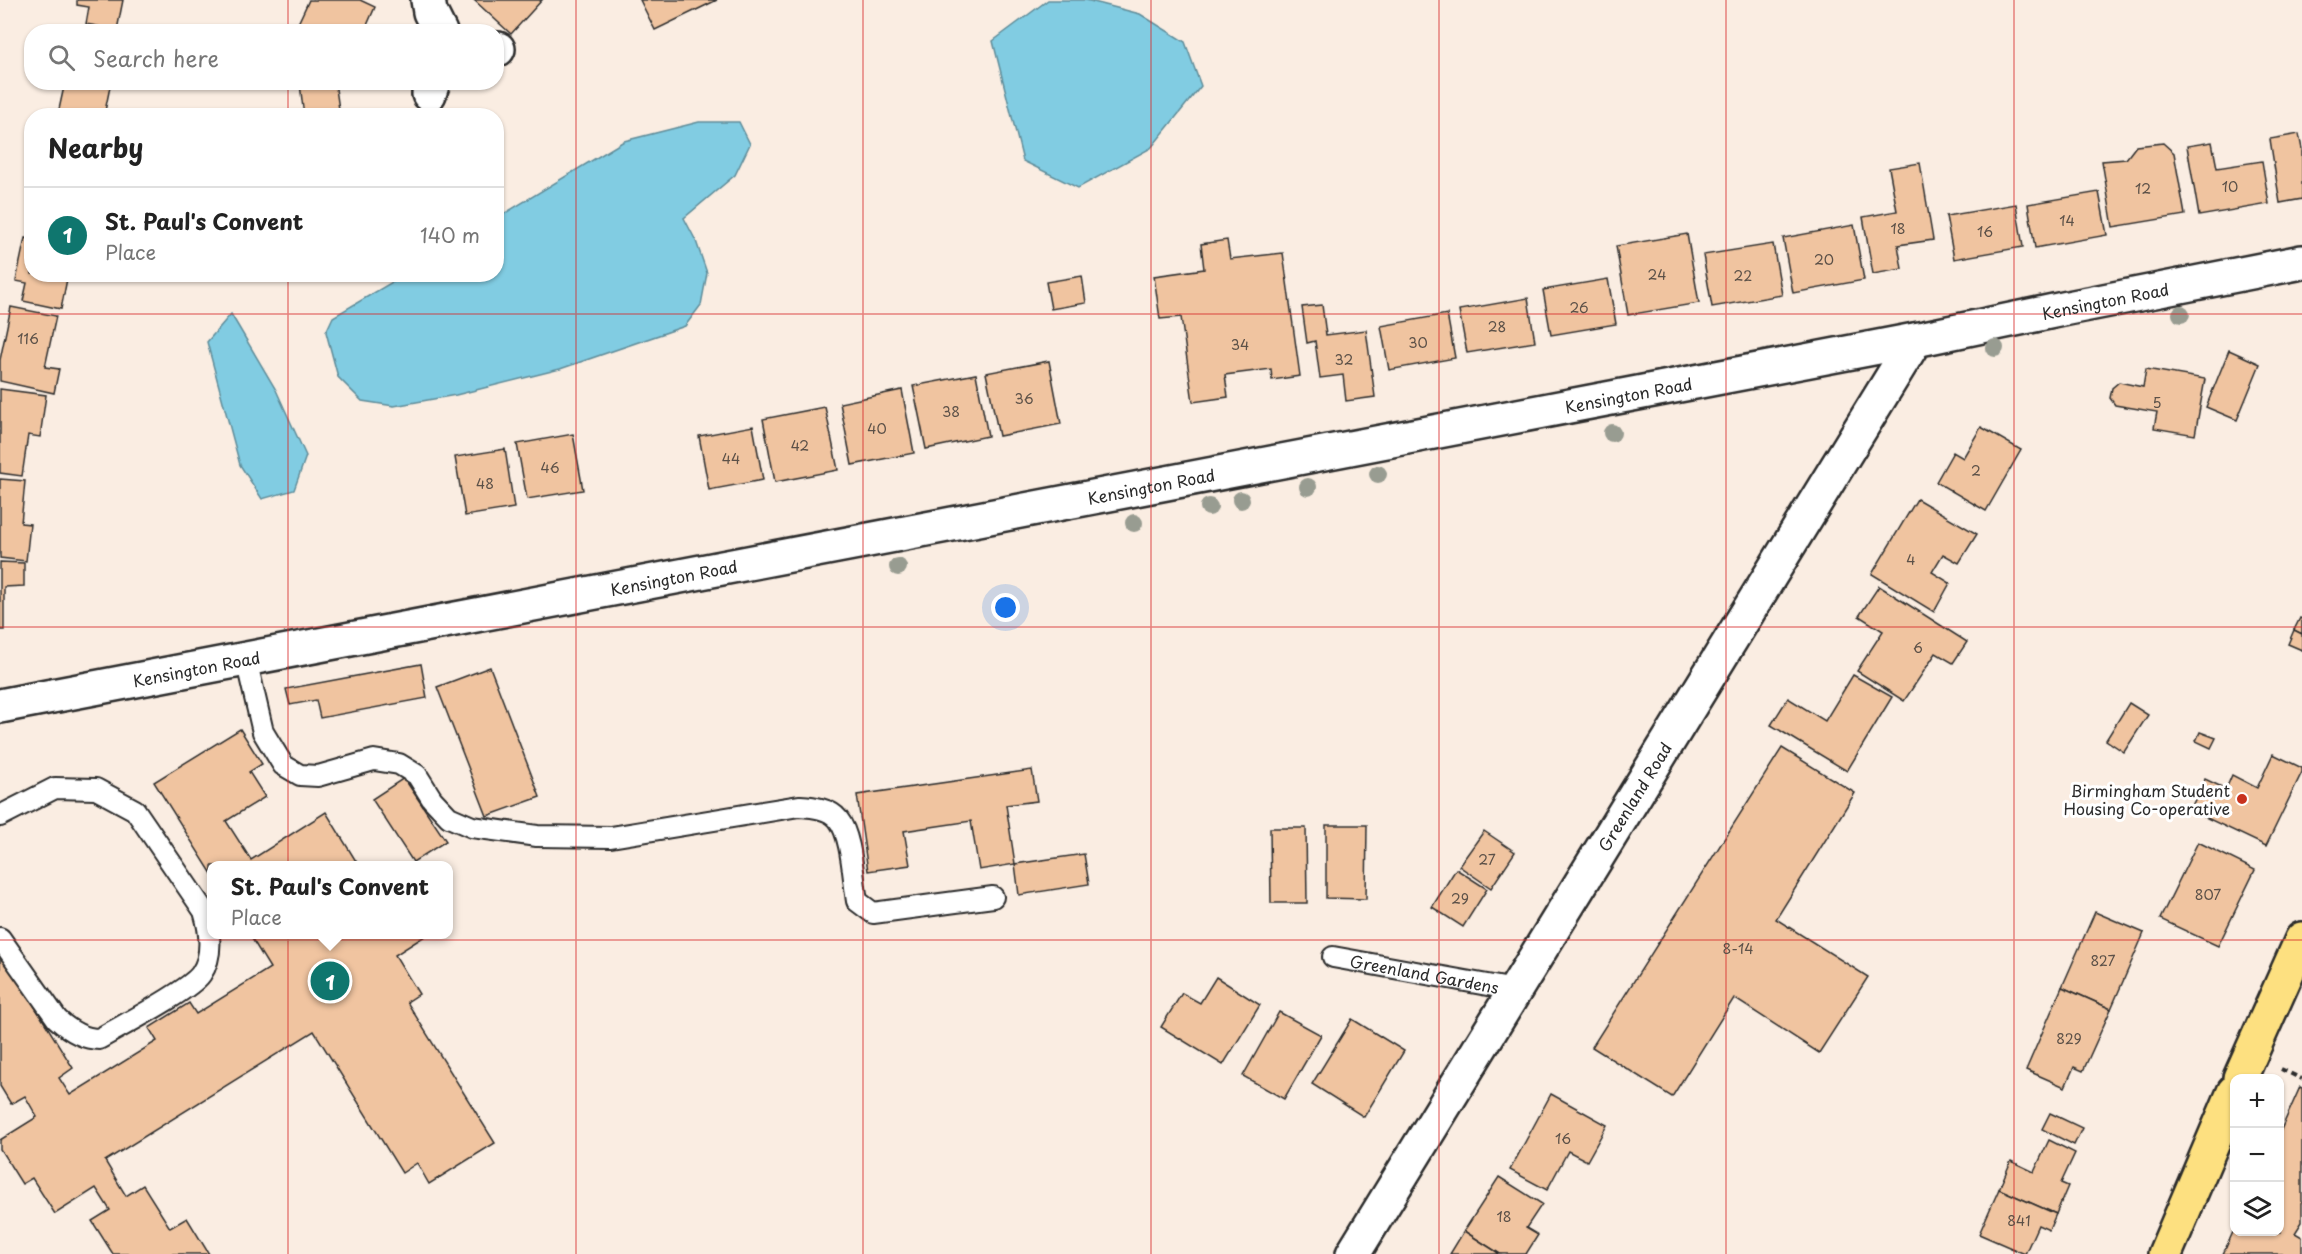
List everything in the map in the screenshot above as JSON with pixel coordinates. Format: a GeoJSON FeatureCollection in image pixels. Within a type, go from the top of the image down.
{"type":"FeatureCollection","features":[{"type":"Feature","properties":{"kind":"main road"},"geometry":{"type":"LineString","coordinates":[[2242,1074],[2302,939]]}},
{"type":"Feature","properties":{"kind":"main road"},"geometry":{"type":"LineString","coordinates":[[2165,1254],[2230,1104]]}},
{"type":"Feature","properties":{"kind":"street"},"geometry":{"type":"LineString","coordinates":[[428,0],[430,12],[436,24]]}},
{"type":"Feature","properties":{"kind":"street","name":"Kensington Road"},"geometry":{"type":"LineString","coordinates":[[0,706],[1915,340],[2302,262]]}},
{"type":"Feature","properties":{"kind":"street","name":"Greenland Road"},"geometry":{"type":"LineString","coordinates":[[1353,1254],[1915,340]]}},
{"type":"Feature","properties":{"kind":"lane"},"geometry":{"type":"LineString","coordinates":[[246,659],[263,732],[283,765],[300,775],[318,776],[374,760],[399,764],[417,776],[432,799],[449,817],[472,827],[537,836],[611,837],[799,806],[813,807],[827,811],[837,818],[845,832],[857,901],[873,913],[993,897]]}},
{"type":"Feature","properties":{"kind":"lane"},"geometry":{"type":"LineString","coordinates":[[0,816],[56,788],[96,789],[135,810],[204,911],[207,922]]}},
{"type":"Feature","properties":{"kind":"lane"},"geometry":{"type":"LineString","coordinates":[[0,938],[57,1019],[69,1030],[90,1039],[99,1039],[187,986],[200,975],[207,961],[210,939]]}},
{"type":"Feature","properties":{"kind":"lane","name":"Greenland Gardens"},"geometry":{"type":"LineString","coordinates":[[1333,957],[1515,990]]}},
{"type":"Feature","properties":{"kind":"water"},"geometry":{"type":"Polygon","coordinates":[[[1048,0],[1086,0],[1140,14],[1185,42],[1201,86],[1151,148],[1078,188],[1023,161],[993,41],[1048,0]]]}},
{"type":"Feature","properties":{"kind":"water"},"geometry":{"type":"Polygon","coordinates":[[[699,122],[739,122],[750,144],[735,175],[684,218],[696,241],[707,273],[701,305],[685,326],[560,369],[456,395],[394,406],[362,401],[338,377],[326,332],[333,317],[392,282],[504,282],[504,214],[624,141],[699,122]]]}},
{"type":"Feature","properties":{"kind":"water"},"geometry":{"type":"Polygon","coordinates":[[[231,314],[276,390],[306,456],[294,490],[262,499],[240,465],[207,342],[231,314]]]}},
{"type":"Feature","properties":{"kind":"building"},"geometry":{"type":"Polygon","coordinates":[[[77,0],[123,0],[118,24],[86,24],[89,7],[77,5],[77,0]]]}},
{"type":"Feature","properties":{"kind":"building"},"geometry":{"type":"Polygon","coordinates":[[[309,0],[360,0],[375,7],[368,24],[298,24],[309,0]]]}},
{"type":"Feature","properties":{"kind":"building"},"geometry":{"type":"Polygon","coordinates":[[[474,0],[542,0],[511,34],[504,28],[504,24],[500,24],[474,0]]]}},
{"type":"Feature","properties":{"kind":"building"},"geometry":{"type":"Polygon","coordinates":[[[640,0],[717,0],[655,30],[640,0]]]}},
{"type":"Feature","properties":{"kind":"building"},"geometry":{"type":"Polygon","coordinates":[[[63,90],[109,90],[106,108],[59,108],[63,90]]]}},
{"type":"Feature","properties":{"kind":"building"},"geometry":{"type":"Polygon","coordinates":[[[301,90],[336,90],[339,108],[303,108],[301,90]]]}},
{"type":"Feature","properties":{"kind":"building"},"geometry":{"type":"Polygon","coordinates":[[[2299,134],[2302,149],[2302,199],[2280,203],[2270,139],[2299,134]]]}},
{"type":"Feature","properties":{"kind":"building"},"geometry":{"type":"Polygon","coordinates":[[[2212,142],[2217,168],[2262,161],[2269,204],[2199,216],[2187,146],[2212,142]]]}},
{"type":"Feature","properties":{"kind":"building"},"geometry":{"type":"Polygon","coordinates":[[[2163,143],[2174,153],[2185,215],[2113,227],[2102,161],[2126,159],[2136,146],[2163,143]]]}},
{"type":"Feature","properties":{"kind":"building"},"geometry":{"type":"Polygon","coordinates":[[[1920,163],[1933,240],[1898,245],[1902,269],[1873,274],[1863,217],[1897,211],[1889,168],[1920,163]]]}},
{"type":"Feature","properties":{"kind":"building"},"geometry":{"type":"Polygon","coordinates":[[[2099,192],[2107,235],[2035,248],[2028,204],[2099,192]]]}},
{"type":"Feature","properties":{"kind":"building"},"geometry":{"type":"Polygon","coordinates":[[[2016,204],[2023,247],[1954,259],[1946,216],[2016,204]]]}},
{"type":"Feature","properties":{"kind":"building"},"geometry":{"type":"Polygon","coordinates":[[[1854,225],[1864,280],[1793,293],[1783,238],[1854,225]]]}},
{"type":"Feature","properties":{"kind":"building"},"geometry":{"type":"Polygon","coordinates":[[[1687,234],[1699,303],[1628,315],[1616,246],[1687,234]]]}},
{"type":"Feature","properties":{"kind":"building"},"geometry":{"type":"Polygon","coordinates":[[[1227,240],[1230,259],[1283,253],[1300,376],[1272,380],[1271,369],[1225,375],[1228,397],[1193,402],[1181,317],[1160,319],[1154,276],[1204,269],[1201,244],[1227,240]]]}},
{"type":"Feature","properties":{"kind":"building"},"geometry":{"type":"Polygon","coordinates":[[[24,243],[24,282],[66,282],[61,309],[23,301],[27,283],[16,281],[24,243]]]}},
{"type":"Feature","properties":{"kind":"building"},"geometry":{"type":"Polygon","coordinates":[[[1773,244],[1782,295],[1712,307],[1703,255],[1773,244]]]}},
{"type":"Feature","properties":{"kind":"building"},"geometry":{"type":"Polygon","coordinates":[[[1082,276],[1086,303],[1051,309],[1046,282],[1082,276]]]}},
{"type":"Feature","properties":{"kind":"building"},"geometry":{"type":"Polygon","coordinates":[[[1608,279],[1616,324],[1551,335],[1543,290],[1608,279]]]}},
{"type":"Feature","properties":{"kind":"building"},"geometry":{"type":"Polygon","coordinates":[[[1528,298],[1535,342],[1467,353],[1459,310],[1528,298]]]}},
{"type":"Feature","properties":{"kind":"building"},"geometry":{"type":"Polygon","coordinates":[[[1322,305],[1326,335],[1366,330],[1375,397],[1346,401],[1343,375],[1320,378],[1315,341],[1307,343],[1302,307],[1322,305]]]}},
{"type":"Feature","properties":{"kind":"building"},"geometry":{"type":"Polygon","coordinates":[[[11,307],[56,316],[45,367],[59,369],[54,393],[0,381],[0,360],[11,307]]]}},
{"type":"Feature","properties":{"kind":"building"},"geometry":{"type":"Polygon","coordinates":[[[1447,314],[1455,358],[1389,370],[1381,326],[1447,314]]]}},
{"type":"Feature","properties":{"kind":"building"},"geometry":{"type":"Polygon","coordinates":[[[2229,350],[2260,364],[2237,420],[2206,407],[2229,350]]]}},
{"type":"Feature","properties":{"kind":"building"},"geometry":{"type":"Polygon","coordinates":[[[1049,361],[1061,424],[999,436],[986,373],[1049,361]]]}},
{"type":"Feature","properties":{"kind":"building"},"geometry":{"type":"Polygon","coordinates":[[[2146,369],[2205,379],[2195,435],[2154,428],[2157,412],[2115,405],[2110,398],[2112,388],[2119,382],[2143,387],[2146,369]]]}},
{"type":"Feature","properties":{"kind":"building"},"geometry":{"type":"Polygon","coordinates":[[[976,374],[988,436],[926,449],[913,386],[976,374]]]}},
{"type":"Feature","properties":{"kind":"building"},"geometry":{"type":"Polygon","coordinates":[[[0,389],[46,395],[40,437],[28,435],[22,476],[0,473],[0,389]]]}},
{"type":"Feature","properties":{"kind":"building"},"geometry":{"type":"Polygon","coordinates":[[[902,390],[914,453],[852,465],[840,403],[902,390]]]}},
{"type":"Feature","properties":{"kind":"building"},"geometry":{"type":"Polygon","coordinates":[[[825,407],[838,470],[775,482],[763,419],[825,407]]]}},
{"type":"Feature","properties":{"kind":"building"},"geometry":{"type":"Polygon","coordinates":[[[753,426],[763,480],[709,490],[699,436],[753,426]]]}},
{"type":"Feature","properties":{"kind":"building"},"geometry":{"type":"Polygon","coordinates":[[[1981,427],[2021,450],[1986,511],[1936,482],[1953,452],[1963,458],[1981,427]]]}},
{"type":"Feature","properties":{"kind":"building"},"geometry":{"type":"Polygon","coordinates":[[[573,434],[583,490],[527,499],[517,444],[573,434]]]}},
{"type":"Feature","properties":{"kind":"building"},"geometry":{"type":"Polygon","coordinates":[[[505,449],[514,508],[465,516],[455,457],[505,449]]]}},
{"type":"Feature","properties":{"kind":"building"},"geometry":{"type":"Polygon","coordinates":[[[0,479],[25,481],[21,523],[30,524],[26,561],[0,558],[0,479]]]}},
{"type":"Feature","properties":{"kind":"building"},"geometry":{"type":"Polygon","coordinates":[[[1917,499],[1977,534],[1959,563],[1943,554],[1932,572],[1950,583],[1934,612],[1872,574],[1917,499]]]}},
{"type":"Feature","properties":{"kind":"building"},"geometry":{"type":"Polygon","coordinates":[[[0,562],[24,563],[24,586],[4,587],[4,630],[0,630],[0,562]]]}},
{"type":"Feature","properties":{"kind":"building"},"geometry":{"type":"Polygon","coordinates":[[[1879,586],[1967,642],[1953,663],[1936,653],[1904,701],[1857,671],[1883,631],[1859,616],[1879,586]]]}},
{"type":"Feature","properties":{"kind":"building"},"geometry":{"type":"Polygon","coordinates":[[[2300,618],[2302,619],[2302,634],[2294,630],[2300,618]]]}},
{"type":"Feature","properties":{"kind":"building"},"geometry":{"type":"Polygon","coordinates":[[[2294,630],[2302,634],[2302,650],[2288,644],[2294,630]]]}},
{"type":"Feature","properties":{"kind":"building"},"geometry":{"type":"Polygon","coordinates":[[[421,664],[427,698],[320,718],[316,700],[290,705],[286,689],[421,664]]]}},
{"type":"Feature","properties":{"kind":"building"},"geometry":{"type":"Polygon","coordinates":[[[490,667],[540,797],[487,816],[437,687],[490,667]]]}},
{"type":"Feature","properties":{"kind":"building"},"geometry":{"type":"Polygon","coordinates":[[[1853,675],[1892,697],[1847,771],[1771,725],[1788,698],[1825,721],[1853,675]]]}},
{"type":"Feature","properties":{"kind":"building"},"geometry":{"type":"Polygon","coordinates":[[[2129,703],[2148,715],[2124,752],[2106,740],[2129,703]]]}},
{"type":"Feature","properties":{"kind":"building"},"geometry":{"type":"Polygon","coordinates":[[[240,729],[262,764],[249,772],[265,797],[226,821],[251,860],[326,812],[356,861],[207,861],[207,866],[154,782],[240,729]]]}},
{"type":"Feature","properties":{"kind":"building"},"geometry":{"type":"Polygon","coordinates":[[[2200,732],[2216,738],[2211,748],[2196,741],[2200,732]]]}},
{"type":"Feature","properties":{"kind":"building"},"geometry":{"type":"Polygon","coordinates":[[[1782,748],[1855,793],[1776,919],[1868,977],[1819,1053],[1734,998],[1672,1097],[1592,1047],[1782,748]]]}},
{"type":"Feature","properties":{"kind":"building","name":"Birmingham Student Housing Co-operative"},"geometry":{"type":"Polygon","coordinates":[[[2273,754],[2302,768],[2302,772],[2266,846],[2190,810],[2205,779],[2226,789],[2232,775],[2257,788],[2273,754]]]}},
{"type":"Feature","properties":{"kind":"building"},"geometry":{"type":"Polygon","coordinates":[[[1032,770],[1037,801],[1006,805],[1015,864],[979,870],[971,821],[904,831],[910,865],[868,871],[857,795],[1032,770]]]}},
{"type":"Feature","properties":{"kind":"building"},"geometry":{"type":"Polygon","coordinates":[[[404,778],[446,841],[412,861],[372,799],[404,778]]]}},
{"type":"Feature","properties":{"kind":"building"},"geometry":{"type":"Polygon","coordinates":[[[1326,825],[1367,825],[1366,899],[1326,898],[1326,825]]]}},
{"type":"Feature","properties":{"kind":"building"},"geometry":{"type":"Polygon","coordinates":[[[1270,828],[1306,828],[1307,903],[1271,903],[1270,828]]]}},
{"type":"Feature","properties":{"kind":"building"},"geometry":{"type":"Polygon","coordinates":[[[1484,831],[1515,852],[1491,888],[1459,866],[1484,831]]]}},
{"type":"Feature","properties":{"kind":"building"},"geometry":{"type":"Polygon","coordinates":[[[2198,842],[2255,870],[2218,946],[2160,919],[2198,842]]]}},
{"type":"Feature","properties":{"kind":"building"},"geometry":{"type":"Polygon","coordinates":[[[1084,854],[1089,884],[1019,895],[1015,864],[1084,854]]]}},
{"type":"Feature","properties":{"kind":"building"},"geometry":{"type":"Polygon","coordinates":[[[1456,869],[1487,889],[1463,927],[1432,907],[1456,869]]]}},
{"type":"Feature","properties":{"kind":"building"},"geometry":{"type":"Polygon","coordinates":[[[2095,912],[2144,933],[2111,1009],[2062,987],[2095,912]]]}},
{"type":"Feature","properties":{"kind":"building"},"geometry":{"type":"Polygon","coordinates":[[[252,939],[420,939],[395,955],[419,994],[407,1002],[495,1143],[429,1184],[417,1163],[402,1173],[314,1031],[105,1161],[126,1196],[143,1185],[170,1228],[187,1218],[209,1254],[113,1254],[92,1221],[110,1210],[96,1188],[55,1214],[32,1178],[22,1184],[0,1149],[0,1140],[37,1117],[25,1096],[11,1104],[0,1086],[0,951],[73,1068],[59,1078],[70,1095],[157,1041],[149,1028],[189,1003],[196,1014],[270,968],[252,939]]]}},
{"type":"Feature","properties":{"kind":"building"},"geometry":{"type":"Polygon","coordinates":[[[1216,977],[1260,1005],[1223,1065],[1161,1027],[1182,993],[1200,1003],[1216,977]]]}},
{"type":"Feature","properties":{"kind":"building"},"geometry":{"type":"Polygon","coordinates":[[[2062,987],[2111,1009],[2083,1071],[2074,1067],[2065,1087],[2026,1070],[2062,987]]]}},
{"type":"Feature","properties":{"kind":"building"},"geometry":{"type":"Polygon","coordinates":[[[1279,1012],[1321,1035],[1284,1099],[1243,1076],[1279,1012]]]}},
{"type":"Feature","properties":{"kind":"building"},"geometry":{"type":"Polygon","coordinates":[[[1352,1019],[1404,1051],[1364,1117],[1312,1084],[1352,1019]]]}},
{"type":"Feature","properties":{"kind":"building"},"geometry":{"type":"Polygon","coordinates":[[[2300,1087],[2302,1088],[2302,1222],[2295,1233],[2302,1237],[2302,1254],[2223,1254],[2231,1236],[2284,1236],[2284,1123],[2300,1087]]]}},
{"type":"Feature","properties":{"kind":"building"},"geometry":{"type":"Polygon","coordinates":[[[1551,1094],[1607,1125],[1587,1161],[1568,1151],[1547,1190],[1510,1170],[1551,1094]]]}},
{"type":"Feature","properties":{"kind":"building"},"geometry":{"type":"Polygon","coordinates":[[[2050,1113],[2082,1128],[2074,1145],[2042,1129],[2050,1113]]]}},
{"type":"Feature","properties":{"kind":"building"},"geometry":{"type":"Polygon","coordinates":[[[2049,1140],[2075,1153],[2061,1183],[2068,1186],[2056,1214],[1999,1189],[2011,1161],[2034,1172],[2049,1140]]]}},
{"type":"Feature","properties":{"kind":"building"},"geometry":{"type":"Polygon","coordinates":[[[1499,1177],[1542,1204],[1526,1228],[1538,1235],[1526,1254],[1500,1254],[1464,1231],[1499,1177]]]}},
{"type":"Feature","properties":{"kind":"building"},"geometry":{"type":"Polygon","coordinates":[[[1999,1189],[2056,1214],[2049,1230],[2038,1225],[2025,1254],[1979,1234],[1999,1189]]]}},
{"type":"Feature","properties":{"kind":"building"},"geometry":{"type":"Polygon","coordinates":[[[1464,1231],[1500,1254],[1450,1254],[1464,1231]]]}},
{"type":"Feature","properties":{"kind":"place","name":"Birmingham Student Housing Co-operative"},"geometry":{"type":"Point","coordinates":[2242,799]}},
{"type":"Feature","properties":{"kind":"place","name":"St. Paul's Convent"},"geometry":{"type":"Point","coordinates":[330,981]}}]}
